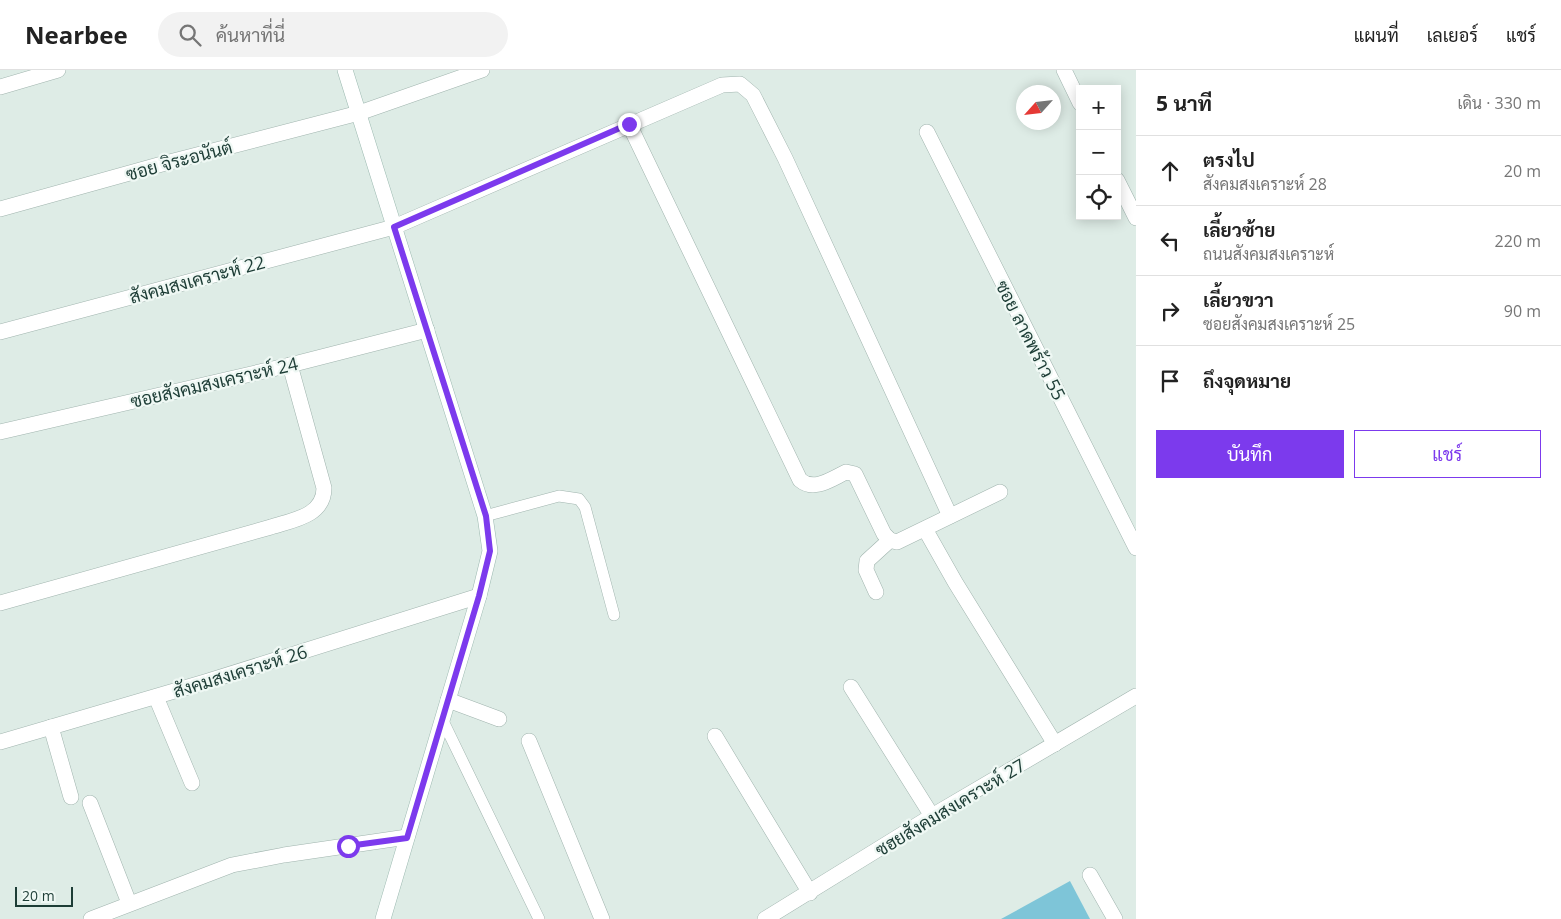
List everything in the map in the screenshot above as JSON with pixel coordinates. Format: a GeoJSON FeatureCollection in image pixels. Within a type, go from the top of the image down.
{"type":"FeatureCollection","features":[{"type":"Feature","properties":{"kind":"street"},"geometry":{"type":"LineString","coordinates":[[0,87],[58,70]]}},
{"type":"Feature","properties":{"kind":"street"},"geometry":{"type":"LineString","coordinates":[[345,70],[486,516],[490,551],[479,596],[383,919]]}},
{"type":"Feature","properties":{"kind":"street","name":"ซอย จิระอนันต์"},"geometry":{"type":"LineString","coordinates":[[0,209],[162,164],[359,114],[482,70]]}},
{"type":"Feature","properties":{"kind":"street"},"geometry":{"type":"LineString","coordinates":[[1064,70],[1076,95]]}},
{"type":"Feature","properties":{"kind":"street","name":"สังคมสงเคราะห์ 22"},"geometry":{"type":"LineString","coordinates":[[0,332],[394,227],[722,85],[740,84],[753,95],[785,158],[950,516]]}},
{"type":"Feature","properties":{"kind":"street"},"geometry":{"type":"LineString","coordinates":[[629,124],[800,480],[807,486],[814,486],[846,472],[855,474],[884,534],[890,540]]}},
{"type":"Feature","properties":{"kind":"street","name":"ซอย ลาดพร้าว 55"},"geometry":{"type":"LineString","coordinates":[[927,132],[1136,548]]}},
{"type":"Feature","properties":{"kind":"street"},"geometry":{"type":"LineString","coordinates":[[1121,188],[1136,218]]}},
{"type":"Feature","properties":{"kind":"street","name":"ซอยสังคมสงเคราะห์ 24"},"geometry":{"type":"LineString","coordinates":[[0,432],[290,365],[427,330]]}},
{"type":"Feature","properties":{"kind":"street"},"geometry":{"type":"LineString","coordinates":[[0,603],[270,527],[312,512],[321,505],[324,497],[324,488],[290,365]]}},
{"type":"Feature","properties":{"kind":"street"},"geometry":{"type":"LineString","coordinates":[[876,592],[866,570],[867,561],[890,540],[902,540],[1000,492]]}},
{"type":"Feature","properties":{"kind":"street"},"geometry":{"type":"LineString","coordinates":[[925,529],[955,582],[1055,744]]}},
{"type":"Feature","properties":{"kind":"street","name":"สังคมสงเคราะห์ 26"},"geometry":{"type":"LineString","coordinates":[[0,742],[156,697],[479,596]]}},
{"type":"Feature","properties":{"kind":"street"},"geometry":{"type":"LineString","coordinates":[[851,687],[932,816]]}},
{"type":"Feature","properties":{"kind":"street","name":"ซฮยสังคมสงเคราะห์ 27"},"geometry":{"type":"LineString","coordinates":[[765,919],[932,816],[1136,696]]}},
{"type":"Feature","properties":{"kind":"street"},"geometry":{"type":"LineString","coordinates":[[156,697],[192,784]]}},
{"type":"Feature","properties":{"kind":"street"},"geometry":{"type":"LineString","coordinates":[[448,700],[499,719]]}},
{"type":"Feature","properties":{"kind":"street"},"geometry":{"type":"LineString","coordinates":[[51,727],[71,797]]}},
{"type":"Feature","properties":{"kind":"street"},"geometry":{"type":"LineString","coordinates":[[715,736],[810,892]]}},
{"type":"Feature","properties":{"kind":"street"},"geometry":{"type":"LineString","coordinates":[[529,741],[602,919]]}},
{"type":"Feature","properties":{"kind":"street"},"geometry":{"type":"LineString","coordinates":[[90,803],[129,903]]}},
{"type":"Feature","properties":{"kind":"street"},"geometry":{"type":"LineString","coordinates":[[91,919],[232,865],[284,855],[407,838]]}},
{"type":"Feature","properties":{"kind":"street"},"geometry":{"type":"LineString","coordinates":[[1090,876],[1115,919]]}},
{"type":"Feature","properties":{"kind":"lane"},"geometry":{"type":"LineString","coordinates":[[486,516],[559,496],[579,499],[585,507],[614,615]]}},
{"type":"Feature","properties":{"kind":"lane"},"geometry":{"type":"LineString","coordinates":[[442,719],[538,919]]}},
{"type":"Feature","properties":{"kind":"water"},"geometry":{"type":"Polygon","coordinates":[[[1070,881],[1090,919],[1001,919],[1070,881]]]}},
{"type":"Feature","properties":{"kind":"route"},"geometry":{"type":"LineString","coordinates":[[348,846],[407,838],[479,596],[490,551],[486,516],[394,227],[629,124]]}}]}
